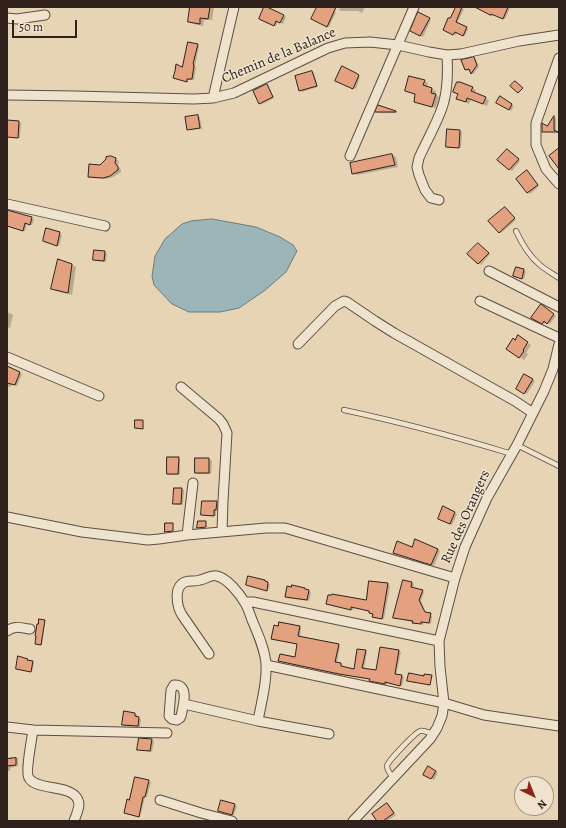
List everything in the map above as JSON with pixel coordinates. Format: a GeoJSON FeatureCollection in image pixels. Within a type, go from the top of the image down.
{"type":"FeatureCollection","features":[{"type":"Feature","properties":{"kind":"street"},"geometry":{"type":"LineString","coordinates":[[213,98],[234,7]]}},
{"type":"Feature","properties":{"kind":"street"},"geometry":{"type":"LineString","coordinates":[[350,156],[414,7]]}},
{"type":"Feature","properties":{"kind":"street"},"geometry":{"type":"LineString","coordinates":[[7,18],[18,19],[45,15]]}},
{"type":"Feature","properties":{"kind":"street","name":"Chemin de la Balance"},"geometry":{"type":"LineString","coordinates":[[7,95],[194,99],[213,98],[234,93],[328,48],[345,43],[370,42],[398,45],[447,55],[461,54],[558,34]]}},
{"type":"Feature","properties":{"kind":"street"},"geometry":{"type":"LineString","coordinates":[[439,200],[431,198],[428,194],[421,182],[417,167],[419,158],[442,107],[447,82],[447,55]]}},
{"type":"Feature","properties":{"kind":"street"},"geometry":{"type":"LineString","coordinates":[[559,58],[536,123],[536,146],[546,169],[559,184]]}},
{"type":"Feature","properties":{"kind":"street"},"geometry":{"type":"LineString","coordinates":[[7,204],[105,226]]}},
{"type":"Feature","properties":{"kind":"street"},"geometry":{"type":"LineString","coordinates":[[489,271],[559,307]]}},
{"type":"Feature","properties":{"kind":"street"},"geometry":{"type":"LineString","coordinates":[[298,344],[335,306],[344,301],[375,322],[534,413]]}},
{"type":"Feature","properties":{"kind":"street"},"geometry":{"type":"LineString","coordinates":[[480,301],[559,338]]}},
{"type":"Feature","properties":{"kind":"street","name":"Rue des Orangers"},"geometry":{"type":"LineString","coordinates":[[353,821],[430,739],[437,728],[442,716],[444,703],[439,641],[455,578],[465,547],[487,498],[517,445],[544,391],[559,344]]}},
{"type":"Feature","properties":{"kind":"street"},"geometry":{"type":"LineString","coordinates":[[7,357],[99,396]]}},
{"type":"Feature","properties":{"kind":"street"},"geometry":{"type":"LineString","coordinates":[[181,387],[219,418],[227,433],[222,532]]}},
{"type":"Feature","properties":{"kind":"street"},"geometry":{"type":"LineString","coordinates":[[187,534],[193,483]]}},
{"type":"Feature","properties":{"kind":"street"},"geometry":{"type":"LineString","coordinates":[[7,517],[82,532],[148,540],[187,534],[285,528],[455,578]]}},
{"type":"Feature","properties":{"kind":"street"},"geometry":{"type":"LineString","coordinates":[[209,654],[178,609],[177,600],[180,587],[183,583],[214,575],[218,576],[234,587],[245,602],[265,656],[266,674],[258,721]]}},
{"type":"Feature","properties":{"kind":"street"},"geometry":{"type":"LineString","coordinates":[[245,602],[253,602],[439,641]]}},
{"type":"Feature","properties":{"kind":"street"},"geometry":{"type":"LineString","coordinates":[[7,631],[10,628],[16,627],[30,629]]}},
{"type":"Feature","properties":{"kind":"street"},"geometry":{"type":"LineString","coordinates":[[266,665],[444,703],[484,716],[559,726]]}},
{"type":"Feature","properties":{"kind":"street"},"geometry":{"type":"LineString","coordinates":[[184,704],[258,721],[329,734]]}},
{"type":"Feature","properties":{"kind":"street"},"geometry":{"type":"LineString","coordinates":[[7,727],[33,730],[167,733]]}},
{"type":"Feature","properties":{"kind":"street"},"geometry":{"type":"LineString","coordinates":[[33,730],[28,769],[29,779],[37,784],[66,791],[76,797],[78,800],[78,811],[74,821]]}},
{"type":"Feature","properties":{"kind":"street"},"geometry":{"type":"LineString","coordinates":[[160,800],[232,821]]}},
{"type":"Feature","properties":{"kind":"lane"},"geometry":{"type":"LineString","coordinates":[[516,231],[521,242],[532,258],[559,278]]}},
{"type":"Feature","properties":{"kind":"lane"},"geometry":{"type":"LineString","coordinates":[[344,410],[382,418],[512,454]]}},
{"type":"Feature","properties":{"kind":"lane"},"geometry":{"type":"LineString","coordinates":[[517,445],[559,466]]}},
{"type":"Feature","properties":{"kind":"lane"},"geometry":{"type":"LineString","coordinates":[[393,778],[387,767],[389,762],[405,744],[421,731],[433,734]]}},
{"type":"Feature","properties":{"kind":"water"},"geometry":{"type":"Polygon","coordinates":[[[212,219],[256,227],[280,237],[293,245],[297,251],[286,272],[264,291],[239,308],[220,312],[189,312],[172,304],[154,285],[152,276],[155,256],[165,239],[182,224],[191,221],[212,219]]]}},
{"type":"Feature","properties":{"kind":"building"},"geometry":{"type":"Polygon","coordinates":[[[190,7],[210,7],[208,19],[200,18],[200,24],[188,22],[190,7]]]}},
{"type":"Feature","properties":{"kind":"building"},"geometry":{"type":"Polygon","coordinates":[[[264,7],[284,15],[280,23],[276,21],[274,26],[259,19],[264,7]]]}},
{"type":"Feature","properties":{"kind":"building"},"geometry":{"type":"Polygon","coordinates":[[[317,7],[336,7],[327,27],[311,19],[317,7]]]}},
{"type":"Feature","properties":{"kind":"building"},"geometry":{"type":"Polygon","coordinates":[[[456,7],[462,7],[456,22],[467,27],[463,36],[455,32],[453,35],[443,30],[448,18],[450,18],[456,7]]]}},
{"type":"Feature","properties":{"kind":"building"},"geometry":{"type":"Polygon","coordinates":[[[475,7],[508,7],[503,19],[475,7]]]}},
{"type":"Feature","properties":{"kind":"building"},"geometry":{"type":"Polygon","coordinates":[[[418,12],[430,18],[420,36],[410,31],[418,12]]]}},
{"type":"Feature","properties":{"kind":"building"},"geometry":{"type":"Polygon","coordinates":[[[188,42],[198,44],[193,64],[192,79],[187,79],[187,82],[173,78],[176,64],[182,67],[188,42]]]}},
{"type":"Feature","properties":{"kind":"building"},"geometry":{"type":"Polygon","coordinates":[[[474,57],[477,65],[471,74],[469,69],[465,70],[461,60],[474,57]]]}},
{"type":"Feature","properties":{"kind":"building"},"geometry":{"type":"Polygon","coordinates":[[[342,66],[359,75],[353,89],[335,81],[342,66]]]}},
{"type":"Feature","properties":{"kind":"building"},"geometry":{"type":"Polygon","coordinates":[[[312,71],[317,86],[299,91],[295,76],[312,71]]]}},
{"type":"Feature","properties":{"kind":"building"},"geometry":{"type":"Polygon","coordinates":[[[409,76],[425,80],[423,85],[432,88],[431,93],[436,94],[432,107],[414,102],[415,94],[405,91],[409,76]]]}},
{"type":"Feature","properties":{"kind":"building"},"geometry":{"type":"Polygon","coordinates":[[[515,81],[523,88],[518,93],[510,86],[515,81]]]}},
{"type":"Feature","properties":{"kind":"building"},"geometry":{"type":"Polygon","coordinates":[[[457,82],[473,87],[471,91],[486,97],[483,104],[467,98],[466,102],[456,99],[458,94],[453,92],[457,82]]]}},
{"type":"Feature","properties":{"kind":"building"},"geometry":{"type":"Polygon","coordinates":[[[267,84],[273,97],[259,104],[253,91],[267,84]]]}},
{"type":"Feature","properties":{"kind":"building"},"geometry":{"type":"Polygon","coordinates":[[[500,96],[512,104],[509,110],[496,103],[500,96]]]}},
{"type":"Feature","properties":{"kind":"building"},"geometry":{"type":"Polygon","coordinates":[[[378,105],[396,111],[396,112],[375,112],[378,105]]]}},
{"type":"Feature","properties":{"kind":"building"},"geometry":{"type":"Polygon","coordinates":[[[198,115],[200,128],[187,130],[185,117],[198,115]]]}},
{"type":"Feature","properties":{"kind":"building"},"geometry":{"type":"Polygon","coordinates":[[[554,116],[554,130],[558,132],[542,132],[542,123],[547,126],[554,116]]]}},
{"type":"Feature","properties":{"kind":"building"},"geometry":{"type":"Polygon","coordinates":[[[7,120],[19,121],[18,138],[7,137],[7,120]]]}},
{"type":"Feature","properties":{"kind":"building"},"geometry":{"type":"Polygon","coordinates":[[[447,129],[460,130],[459,148],[446,147],[447,129]]]}},
{"type":"Feature","properties":{"kind":"building"},"geometry":{"type":"Polygon","coordinates":[[[559,148],[559,169],[549,156],[559,148]]]}},
{"type":"Feature","properties":{"kind":"building"},"geometry":{"type":"Polygon","coordinates":[[[507,149],[519,159],[509,170],[497,160],[507,149]]]}},
{"type":"Feature","properties":{"kind":"building"},"geometry":{"type":"Polygon","coordinates":[[[392,154],[395,165],[352,174],[350,163],[392,154]]]}},
{"type":"Feature","properties":{"kind":"building"},"geometry":{"type":"Polygon","coordinates":[[[111,156],[116,158],[115,163],[118,170],[110,176],[103,178],[88,177],[89,164],[100,165],[106,157],[111,156]]]}},
{"type":"Feature","properties":{"kind":"building"},"geometry":{"type":"Polygon","coordinates":[[[527,170],[538,185],[527,193],[516,179],[527,170]]]}},
{"type":"Feature","properties":{"kind":"building"},"geometry":{"type":"Polygon","coordinates":[[[505,207],[515,218],[499,233],[488,221],[505,207]]]}},
{"type":"Feature","properties":{"kind":"building"},"geometry":{"type":"Polygon","coordinates":[[[7,210],[32,217],[30,225],[25,223],[23,231],[7,226],[7,210]]]}},
{"type":"Feature","properties":{"kind":"building"},"geometry":{"type":"Polygon","coordinates":[[[46,228],[60,232],[57,246],[43,241],[46,228]]]}},
{"type":"Feature","properties":{"kind":"building"},"geometry":{"type":"Polygon","coordinates":[[[478,243],[489,253],[478,264],[467,254],[478,243]]]}},
{"type":"Feature","properties":{"kind":"building"},"geometry":{"type":"Polygon","coordinates":[[[94,250],[105,251],[104,261],[93,260],[94,250]]]}},
{"type":"Feature","properties":{"kind":"building"},"geometry":{"type":"Polygon","coordinates":[[[58,259],[72,264],[68,293],[51,289],[58,259]]]}},
{"type":"Feature","properties":{"kind":"building"},"geometry":{"type":"Polygon","coordinates":[[[516,267],[524,269],[522,279],[513,276],[516,267]]]}},
{"type":"Feature","properties":{"kind":"building"},"geometry":{"type":"Polygon","coordinates":[[[541,304],[554,314],[547,324],[544,321],[542,324],[531,318],[541,304]]]}},
{"type":"Feature","properties":{"kind":"building"},"geometry":{"type":"Polygon","coordinates":[[[518,335],[528,342],[519,358],[506,349],[513,338],[515,340],[518,335]]]}},
{"type":"Feature","properties":{"kind":"building"},"geometry":{"type":"Polygon","coordinates":[[[7,366],[20,372],[15,385],[7,383],[7,366]]]}},
{"type":"Feature","properties":{"kind":"building"},"geometry":{"type":"Polygon","coordinates":[[[524,374],[533,379],[524,394],[516,389],[524,374]]]}},
{"type":"Feature","properties":{"kind":"building"},"geometry":{"type":"Polygon","coordinates":[[[135,420],[143,420],[143,429],[135,428],[135,420]]]}},
{"type":"Feature","properties":{"kind":"building"},"geometry":{"type":"Polygon","coordinates":[[[167,457],[179,457],[178,474],[167,474],[167,457]]]}},
{"type":"Feature","properties":{"kind":"building"},"geometry":{"type":"Polygon","coordinates":[[[195,458],[209,458],[209,473],[195,473],[195,458]]]}},
{"type":"Feature","properties":{"kind":"building"},"geometry":{"type":"Polygon","coordinates":[[[174,488],[182,488],[181,504],[173,504],[174,488]]]}},
{"type":"Feature","properties":{"kind":"building"},"geometry":{"type":"Polygon","coordinates":[[[202,501],[217,501],[214,516],[201,515],[202,501]]]}},
{"type":"Feature","properties":{"kind":"building"},"geometry":{"type":"Polygon","coordinates":[[[443,506],[455,512],[450,524],[438,519],[443,506]]]}},
{"type":"Feature","properties":{"kind":"building"},"geometry":{"type":"Polygon","coordinates":[[[198,521],[206,521],[206,527],[197,528],[198,521]]]}},
{"type":"Feature","properties":{"kind":"building"},"geometry":{"type":"Polygon","coordinates":[[[165,523],[173,523],[173,531],[165,532],[165,523]]]}},
{"type":"Feature","properties":{"kind":"building"},"geometry":{"type":"Polygon","coordinates":[[[415,539],[438,549],[431,565],[393,553],[397,541],[412,547],[415,539]]]}},
{"type":"Feature","properties":{"kind":"building"},"geometry":{"type":"Polygon","coordinates":[[[248,576],[268,582],[267,591],[246,585],[248,576]]]}},
{"type":"Feature","properties":{"kind":"building"},"geometry":{"type":"Polygon","coordinates":[[[403,580],[412,582],[411,587],[423,590],[419,600],[425,612],[431,613],[429,623],[412,623],[413,621],[393,618],[403,580]]]}},
{"type":"Feature","properties":{"kind":"building"},"geometry":{"type":"Polygon","coordinates":[[[369,581],[388,583],[382,619],[372,617],[373,614],[369,613],[369,611],[351,607],[351,610],[326,604],[328,595],[332,594],[366,600],[369,581]]]}},
{"type":"Feature","properties":{"kind":"building"},"geometry":{"type":"Polygon","coordinates":[[[292,585],[309,590],[307,600],[285,597],[287,586],[291,587],[292,585]]]}},
{"type":"Feature","properties":{"kind":"building"},"geometry":{"type":"Polygon","coordinates":[[[39,619],[45,620],[41,645],[35,644],[35,636],[39,619]]]}},
{"type":"Feature","properties":{"kind":"building"},"geometry":{"type":"Polygon","coordinates":[[[279,622],[300,626],[298,636],[339,644],[335,662],[341,663],[341,666],[354,669],[357,649],[366,650],[362,668],[376,670],[380,647],[399,650],[395,674],[402,675],[400,686],[385,682],[385,684],[369,681],[370,679],[278,661],[280,654],[295,657],[297,644],[271,639],[274,625],[278,626],[279,622]]]}},
{"type":"Feature","properties":{"kind":"building"},"geometry":{"type":"Polygon","coordinates":[[[18,656],[33,661],[31,672],[16,669],[18,656]]]}},
{"type":"Feature","properties":{"kind":"building"},"geometry":{"type":"Polygon","coordinates":[[[409,673],[424,676],[424,674],[432,675],[430,685],[407,681],[409,673]]]}},
{"type":"Feature","properties":{"kind":"building"},"geometry":{"type":"Polygon","coordinates":[[[124,711],[135,713],[135,716],[139,717],[138,726],[122,725],[124,711]]]}},
{"type":"Feature","properties":{"kind":"building"},"geometry":{"type":"Polygon","coordinates":[[[139,738],[152,739],[150,751],[137,750],[139,738]]]}},
{"type":"Feature","properties":{"kind":"building"},"geometry":{"type":"Polygon","coordinates":[[[16,758],[16,765],[7,766],[7,759],[16,758]]]}},
{"type":"Feature","properties":{"kind":"building"},"geometry":{"type":"Polygon","coordinates":[[[428,766],[436,771],[431,779],[423,775],[428,766]]]}},
{"type":"Feature","properties":{"kind":"building"},"geometry":{"type":"Polygon","coordinates":[[[135,777],[149,780],[145,797],[143,797],[139,817],[124,813],[127,799],[129,800],[135,777]]]}},
{"type":"Feature","properties":{"kind":"building"},"geometry":{"type":"Polygon","coordinates":[[[221,800],[235,804],[232,815],[218,811],[221,800]]]}},
{"type":"Feature","properties":{"kind":"building"},"geometry":{"type":"Polygon","coordinates":[[[387,803],[394,813],[383,821],[377,821],[372,814],[387,803]]]}}]}
